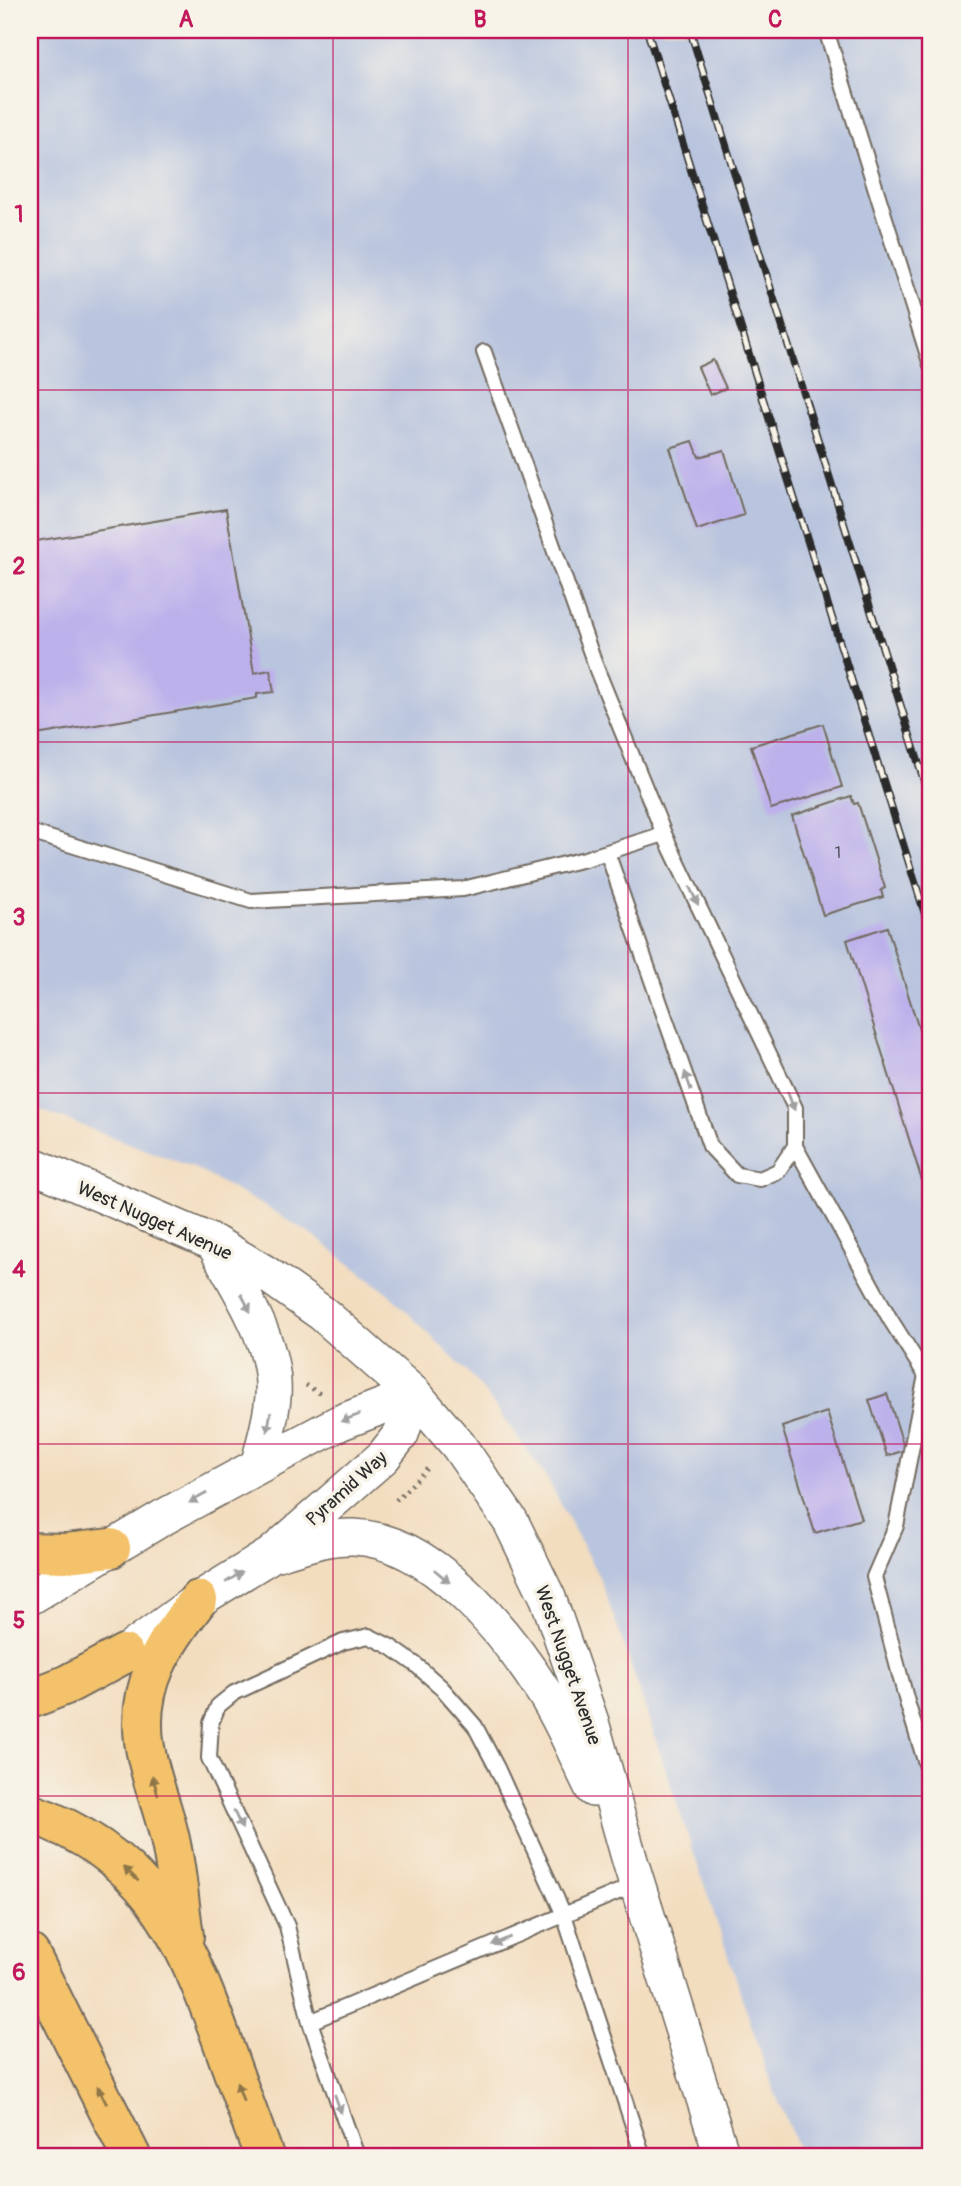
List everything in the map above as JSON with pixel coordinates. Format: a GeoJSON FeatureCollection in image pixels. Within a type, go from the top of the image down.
{"type":"FeatureCollection","features":[{"type":"Feature","properties":{"kind":"highway"},"geometry":{"type":"LineString","coordinates":[[30,1552],[66,1553],[111,1548]]}},
{"type":"Feature","properties":{"kind":"highway"},"geometry":{"type":"LineString","coordinates":[[186,1948],[170,1837],[144,1743],[142,1719],[151,1674],[168,1638],[198,1600]]}},
{"type":"Feature","properties":{"kind":"highway"},"geometry":{"type":"LineString","coordinates":[[30,1699],[66,1685],[124,1654]]}},
{"type":"Feature","properties":{"kind":"highway"},"geometry":{"type":"LineString","coordinates":[[30,1813],[71,1830],[103,1849],[135,1876],[163,1910],[186,1948],[264,2156]]}},
{"type":"Feature","properties":{"kind":"highway"},"geometry":{"type":"LineString","coordinates":[[30,1954],[131,2156]]}},
{"type":"Feature","properties":{"kind":"street","name":"West Nugget Avenue"},"geometry":{"type":"LineString","coordinates":[[30,1164],[214,1243],[265,1272],[323,1314],[414,1394],[458,1445],[511,1522],[548,1598],[590,1722],[633,1872],[722,2156]]}},
{"type":"Feature","properties":{"kind":"street"},"geometry":{"type":"LineString","coordinates":[[214,1243],[261,1332],[269,1360],[273,1395],[268,1429],[258,1466]]}},
{"type":"Feature","properties":{"kind":"street"},"geometry":{"type":"LineString","coordinates":[[30,1597],[162,1518],[339,1423],[414,1394]]}},
{"type":"Feature","properties":{"kind":"street","name":"Pyramid Way"},"geometry":{"type":"LineString","coordinates":[[30,1710],[124,1654],[198,1600],[271,1555],[383,1457],[401,1434],[414,1394]]}},
{"type":"Feature","properties":{"kind":"street"},"geometry":{"type":"LineString","coordinates":[[271,1555],[327,1539],[353,1537],[383,1541],[434,1569],[471,1601],[510,1646],[546,1695],[633,1872]]}},
{"type":"Feature","properties":{"kind":"lane"},"geometry":{"type":"LineString","coordinates":[[826,30],[931,365]]}},
{"type":"Feature","properties":{"kind":"lane"},"geometry":{"type":"LineString","coordinates":[[484,352],[597,670],[664,834],[795,1108],[795,1146],[890,1319],[928,1380],[896,1526],[874,1577],[931,1780]]}},
{"type":"Feature","properties":{"kind":"lane"},"geometry":{"type":"LineString","coordinates":[[30,832],[251,901],[463,889],[607,852],[664,834]]}},
{"type":"Feature","properties":{"kind":"lane"},"geometry":{"type":"LineString","coordinates":[[607,852],[710,1146],[737,1175],[760,1179],[778,1171],[795,1146]]}},
{"type":"Feature","properties":{"kind":"lane"},"geometry":{"type":"LineString","coordinates":[[357,2156],[310,2022],[287,1926],[209,1758],[211,1723],[218,1706],[234,1693],[342,1642],[369,1636],[415,1664],[447,1693],[475,1726],[503,1780],[564,1915],[643,2156]]}},
{"type":"Feature","properties":{"kind":"lane"},"geometry":{"type":"LineString","coordinates":[[310,2022],[564,1915],[633,1872]]}},
{"type":"Feature","properties":{"kind":"path"},"geometry":{"type":"LineString","coordinates":[[396,1500],[429,1467]]}},
{"type":"Feature","properties":{"kind":"shaded area"},"geometry":{"type":"Polygon","coordinates":[[[30,30],[931,30],[931,2156],[801,2156],[770,2081],[600,1579],[548,1480],[472,1377],[388,1293],[315,1237],[275,1212],[194,1168],[30,1106],[30,30]]]}},
{"type":"Feature","properties":{"kind":"building"},"geometry":{"type":"Polygon","coordinates":[[[713,360],[726,388],[710,395],[698,367],[713,360]]]}},
{"type":"Feature","properties":{"kind":"building"},"geometry":{"type":"Polygon","coordinates":[[[693,441],[699,457],[724,450],[744,515],[697,530],[670,448],[693,441]]]}},
{"type":"Feature","properties":{"kind":"building"},"geometry":{"type":"Polygon","coordinates":[[[226,509],[254,673],[270,670],[274,692],[257,694],[257,698],[30,736],[30,542],[226,509]]]}},
{"type":"Feature","properties":{"kind":"building"},"geometry":{"type":"Polygon","coordinates":[[[823,724],[842,787],[771,809],[751,746],[823,724]]]}},
{"type":"Feature","properties":{"kind":"building"},"geometry":{"type":"Polygon","coordinates":[[[851,796],[854,804],[858,803],[885,888],[881,890],[883,897],[823,915],[792,816],[851,796]]]}},
{"type":"Feature","properties":{"kind":"building"},"geometry":{"type":"Polygon","coordinates":[[[887,927],[931,1068],[931,1181],[923,1184],[847,940],[887,927]]]}},
{"type":"Feature","properties":{"kind":"building"},"geometry":{"type":"Polygon","coordinates":[[[887,1394],[905,1450],[887,1456],[869,1400],[887,1394]]]}},
{"type":"Feature","properties":{"kind":"building"},"geometry":{"type":"Polygon","coordinates":[[[827,1412],[861,1519],[815,1533],[782,1427],[827,1412]]]}},
{"type":"Feature","properties":{"kind":"railway"},"geometry":{"type":"LineString","coordinates":[[647,30],[931,933]]}},
{"type":"Feature","properties":{"kind":"railway"},"geometry":{"type":"LineString","coordinates":[[690,30],[931,803]]}}]}
